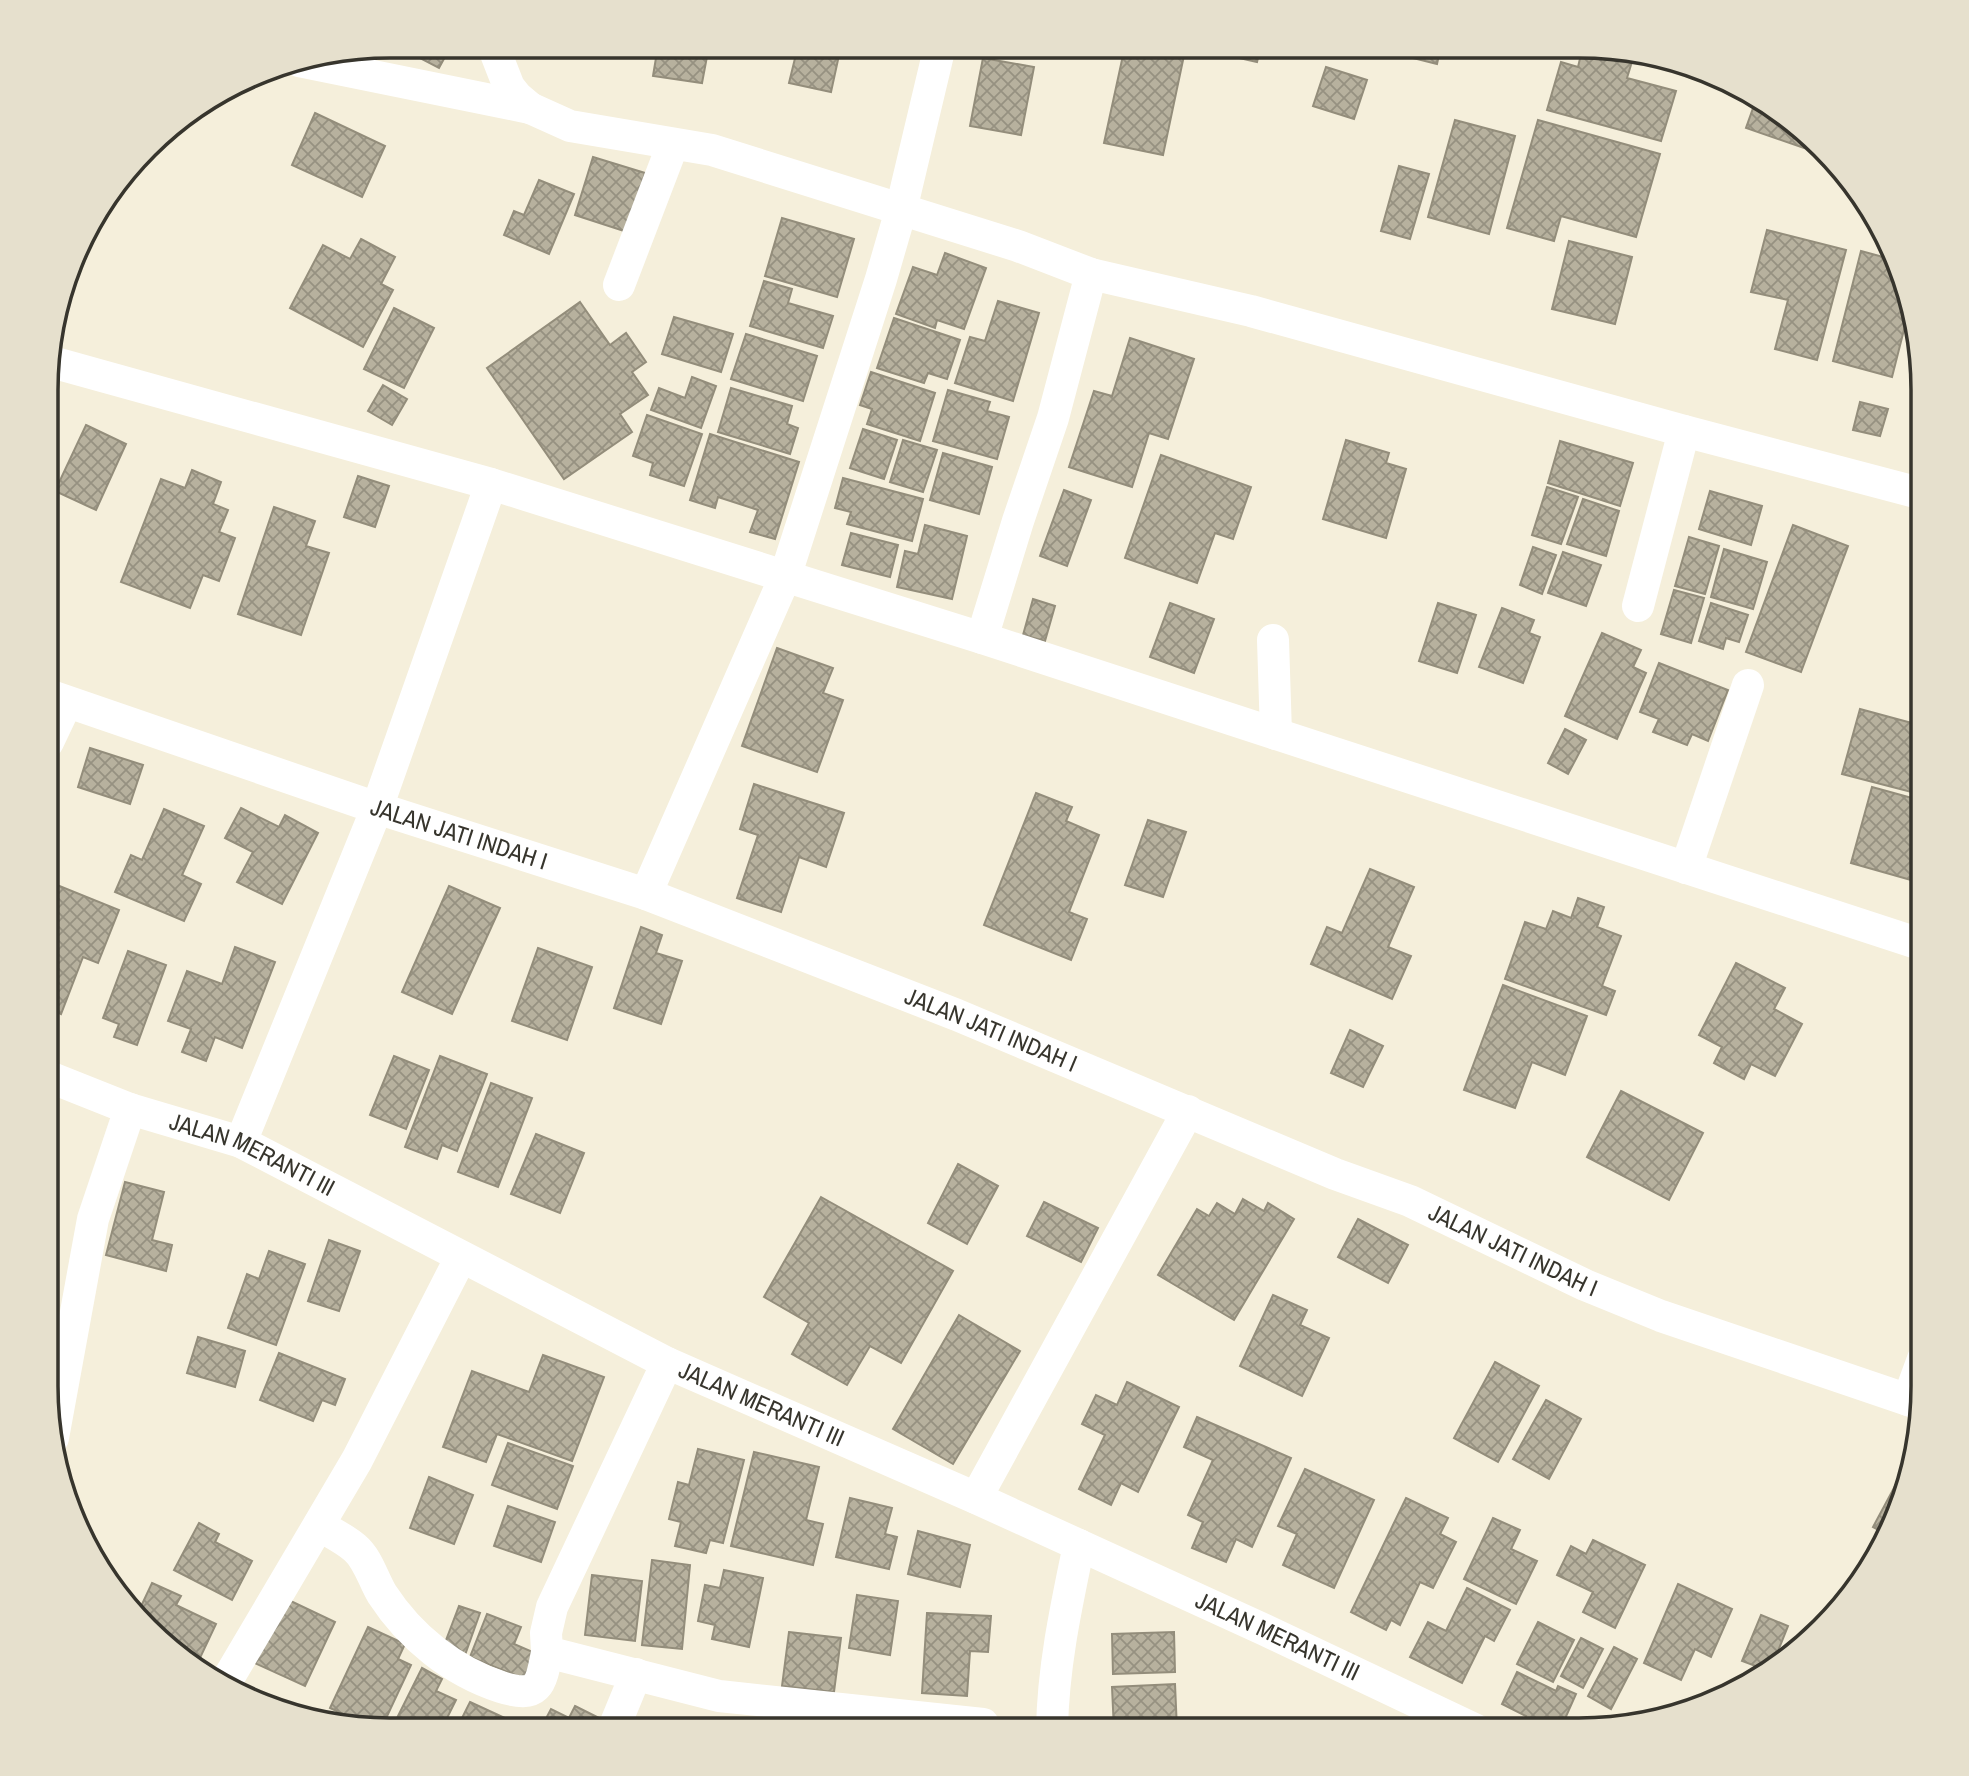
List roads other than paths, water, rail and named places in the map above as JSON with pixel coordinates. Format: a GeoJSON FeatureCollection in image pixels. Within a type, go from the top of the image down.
{"type":"FeatureCollection","features":[{"type":"Feature","properties":{"kind":"street"},"geometry":{"type":"LineString","coordinates":[[498,58],[509,87],[530,108]]}},
{"type":"Feature","properties":{"kind":"street"},"geometry":{"type":"LineString","coordinates":[[646,894],[785,577],[870,316],[901,210],[937,58]]}},
{"type":"Feature","properties":{"kind":"street"},"geometry":{"type":"LineString","coordinates":[[320,65],[530,108],[570,126],[712,150],[1018,246],[1091,274],[1251,311],[1911,491]]}},
{"type":"Feature","properties":{"kind":"street"},"geometry":{"type":"LineString","coordinates":[[619,285],[673,144]]}},
{"type":"Feature","properties":{"kind":"street"},"geometry":{"type":"LineString","coordinates":[[982,638],[1053,418],[1091,274]]}},
{"type":"Feature","properties":{"kind":"street"},"geometry":{"type":"LineString","coordinates":[[59,363],[491,484],[982,638],[1911,940]]}},
{"type":"Feature","properties":{"kind":"street"},"geometry":{"type":"LineString","coordinates":[[1638,606],[1684,431]]}},
{"type":"Feature","properties":{"kind":"street"},"geometry":{"type":"LineString","coordinates":[[241,1142],[377,808],[491,484]]}},
{"type":"Feature","properties":{"kind":"street"},"geometry":{"type":"LineString","coordinates":[[1273,640],[1276,734]]}},
{"type":"Feature","properties":{"kind":"street"},"geometry":{"type":"LineString","coordinates":[[1686,868],[1748,685]]}},
{"type":"Feature","properties":{"kind":"street","name":"JALAN JATI INDAH I"},"geometry":{"type":"LineString","coordinates":[[58,698],[377,808],[646,894],[957,1015],[1335,1174],[1421,1205],[1585,1285],[1661,1317],[1911,1401]]}},
{"type":"Feature","properties":{"kind":"street","name":"JALAN MERANTI III"},"geometry":{"type":"LineString","coordinates":[[58,1080],[131,1109],[241,1142],[667,1363],[1278,1635],[1451,1718]]}},
{"type":"Feature","properties":{"kind":"street"},"geometry":{"type":"LineString","coordinates":[[58,1410],[93,1220],[131,1109]]}},
{"type":"Feature","properties":{"kind":"street"},"geometry":{"type":"LineString","coordinates":[[976,1499],[1188,1111]]}},
{"type":"Feature","properties":{"kind":"street"},"geometry":{"type":"LineString","coordinates":[[229,1677],[357,1460],[461,1257]]}},
{"type":"Feature","properties":{"kind":"street"},"geometry":{"type":"LineString","coordinates":[[319,1525],[355,1548],[365,1560],[382,1594],[410,1630],[443,1659],[493,1684],[514,1691],[528,1692],[537,1688],[541,1682],[547,1652],[552,1607],[667,1363]]}},
{"type":"Feature","properties":{"kind":"street"},"geometry":{"type":"LineString","coordinates":[[1052,1718],[1060,1634],[1079,1545]]}},
{"type":"Feature","properties":{"kind":"street"},"geometry":{"type":"LineString","coordinates":[[547,1652],[719,1696],[926,1718]]}},
{"type":"Feature","properties":{"kind":"street"},"geometry":{"type":"LineString","coordinates":[[618,1718],[636,1674]]}}]}
